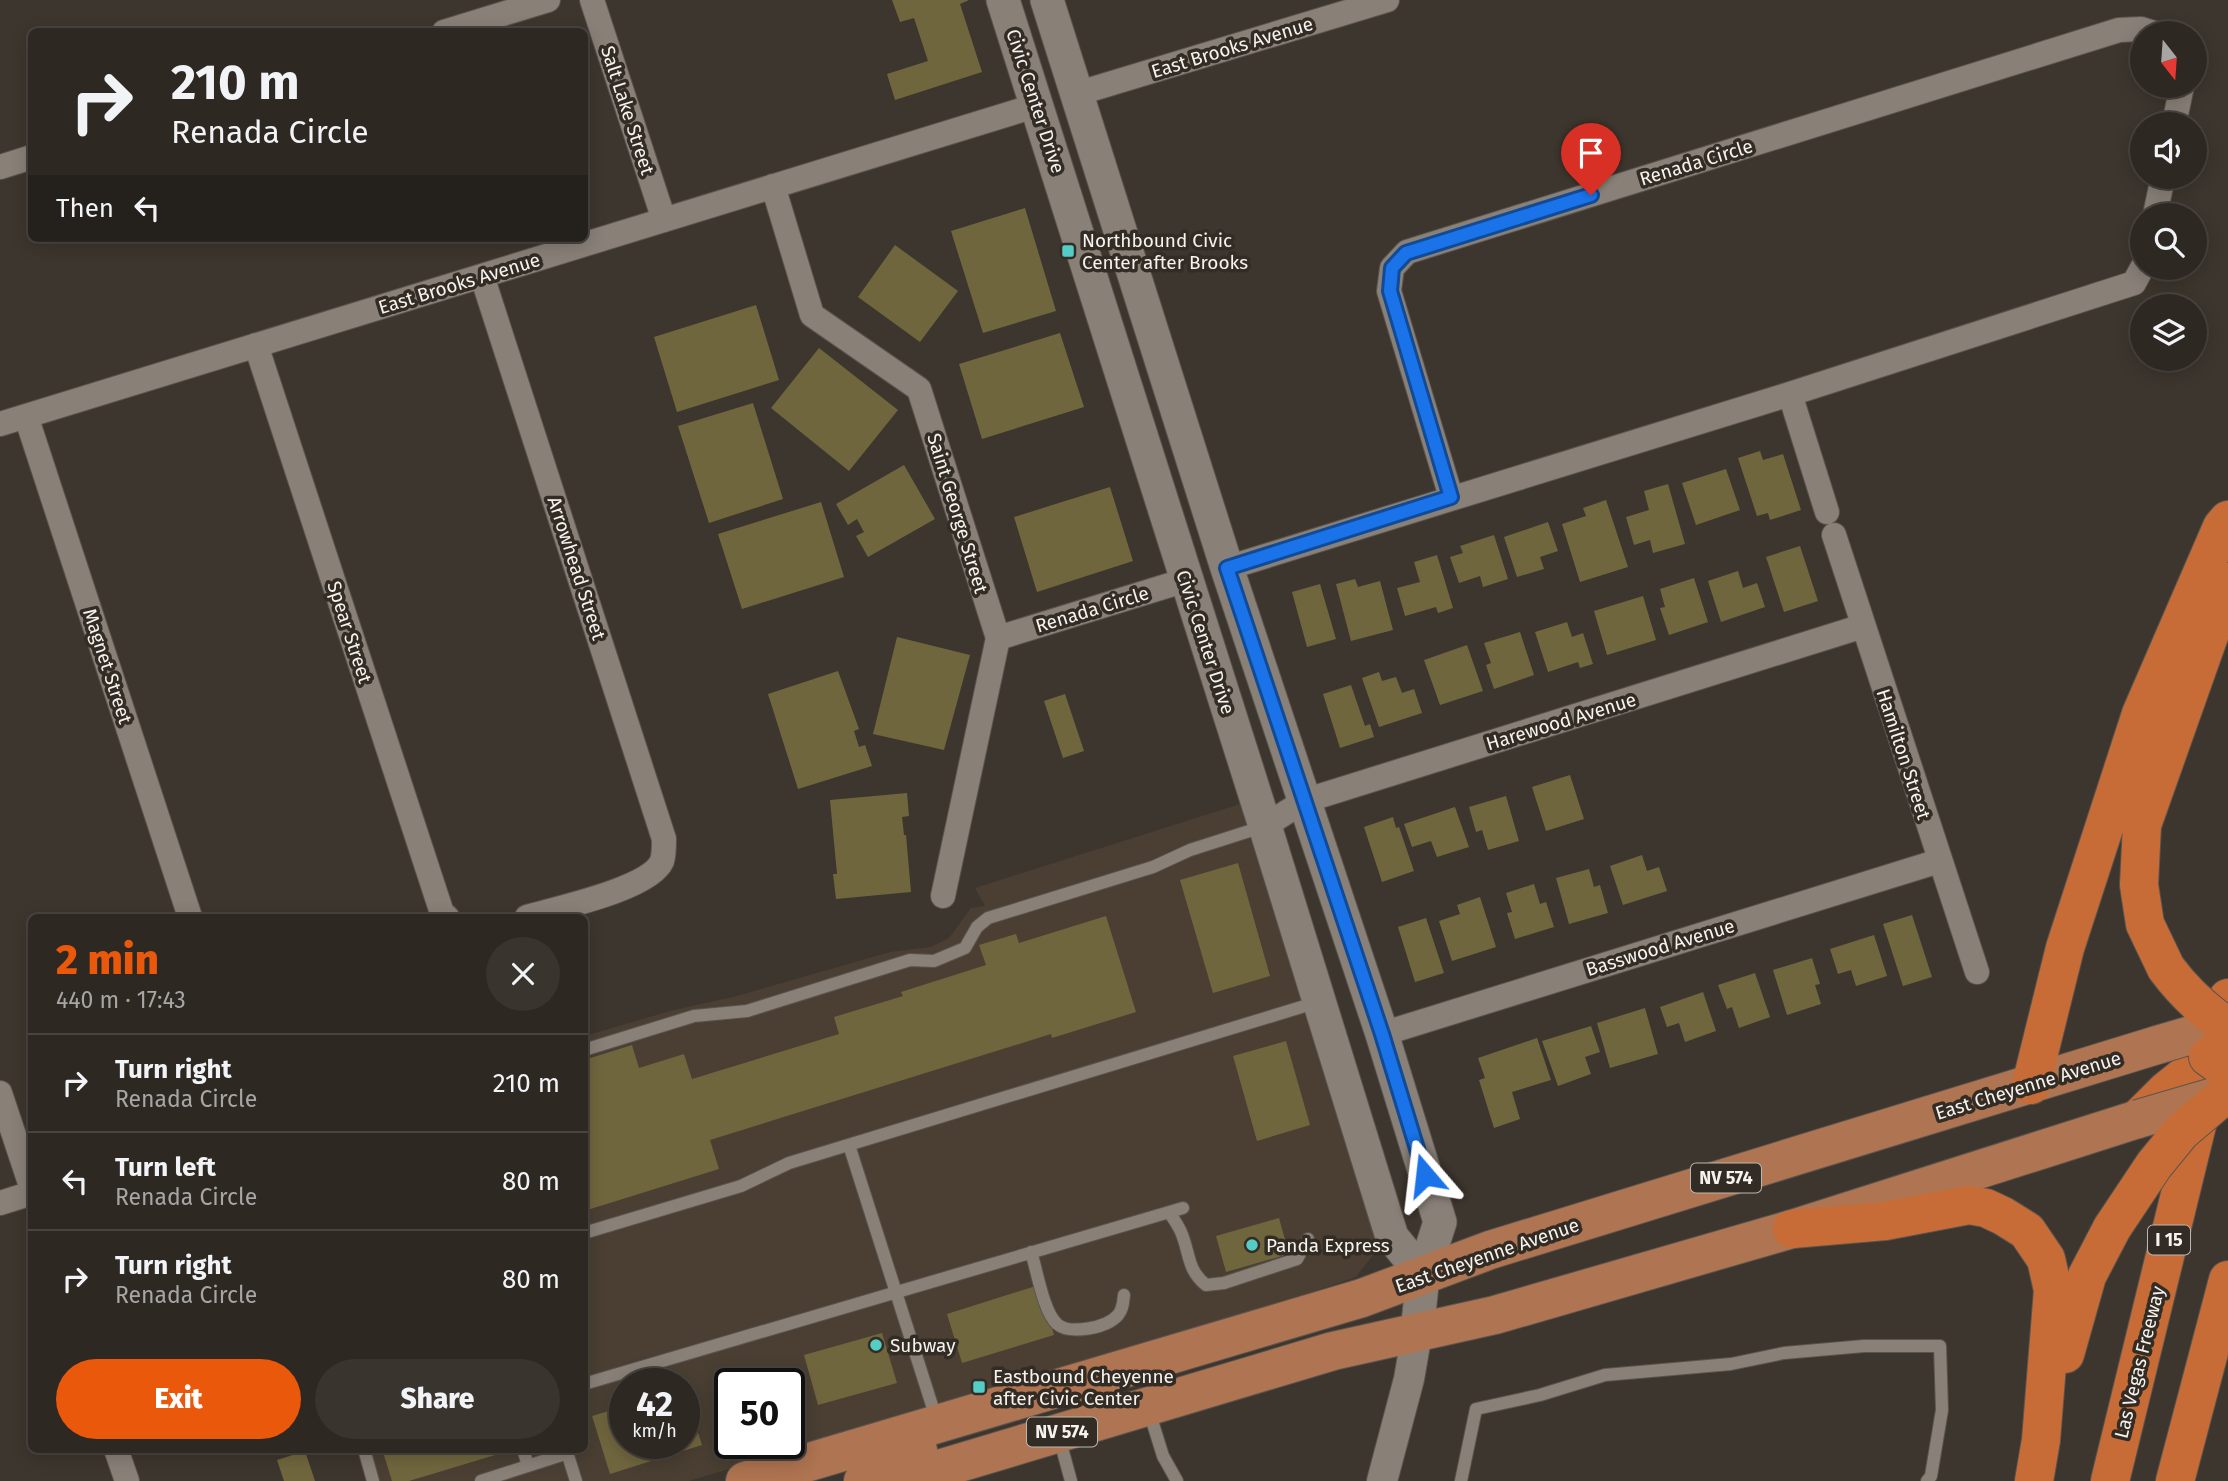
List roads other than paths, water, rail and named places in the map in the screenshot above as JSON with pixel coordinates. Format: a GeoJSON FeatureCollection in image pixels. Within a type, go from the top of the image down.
{"type":"FeatureCollection","features":[{"type":"Feature","properties":{"kind":"highway"},"geometry":{"type":"LineString","coordinates":[[2031,1085],[2065,948],[2141,714],[2222,527],[2228,520]]}},
{"type":"Feature","properties":{"kind":"highway"},"geometry":{"type":"LineString","coordinates":[[2225,1052],[2206,1012],[2183,990],[2166,968],[2145,924],[2139,885],[2142,825],[2228,582]]}},
{"type":"Feature","properties":{"kind":"highway"},"geometry":{"type":"LineString","coordinates":[[2138,1119],[2167,1090],[2225,1052]]}},
{"type":"Feature","properties":{"kind":"highway"},"geometry":{"type":"LineString","coordinates":[[2041,1440],[2087,1276],[2112,1228],[2154,1165],[2181,1132],[2225,1052]]}},
{"type":"Feature","properties":{"kind":"highway","name":"Las Vegas Freeway"},"geometry":{"type":"LineString","coordinates":[[2110,1481],[2225,1052]]}},
{"type":"Feature","properties":{"kind":"highway"},"geometry":{"type":"LineString","coordinates":[[1792,1229],[1885,1221],[1969,1206],[1986,1208],[2027,1231],[2046,1259],[2053,1290],[2041,1440],[2034,1481]]}},
{"type":"Feature","properties":{"kind":"highway"},"geometry":{"type":"LineString","coordinates":[[2175,1481],[2228,1280]]}},
{"type":"Feature","properties":{"kind":"main road","name":"Civic Center Drive"},"geometry":{"type":"LineString","coordinates":[[1003,0],[1265,826],[1392,1237],[1423,1275]]}},
{"type":"Feature","properties":{"kind":"main road","name":"Civic Center Drive"},"geometry":{"type":"LineString","coordinates":[[1047,0],[1227,568],[1382,1034],[1440,1222],[1423,1275],[1417,1333]]}},
{"type":"Feature","properties":{"kind":"main road"},"geometry":{"type":"LineString","coordinates":[[1016,40],[1027,37],[1034,40],[1054,88],[1060,94],[1076,94]]}},
{"type":"Feature","properties":{"kind":"main road"},"geometry":{"type":"LineString","coordinates":[[1038,105],[1055,117],[1069,133],[1092,203],[1098,210],[1115,218]]}},
{"type":"Feature","properties":{"kind":"main road"},"geometry":{"type":"LineString","coordinates":[[1144,447],[1204,558],[1216,567],[1227,568]]}},
{"type":"Feature","properties":{"kind":"main road"},"geometry":{"type":"LineString","coordinates":[[1186,580],[1203,585],[1212,593],[1264,682]]}},
{"type":"Feature","properties":{"kind":"main road","name":"East Cheyenne Avenue"},"geometry":{"type":"LineString","coordinates":[[745,1481],[1362,1298],[1490,1250],[2157,1045],[2225,1052]]}},
{"type":"Feature","properties":{"kind":"main road","name":"NV 574"},"geometry":{"type":"LineString","coordinates":[[899,1481],[951,1474],[1058,1433],[1333,1351],[1495,1315],[1792,1229],[2138,1119]]}},
{"type":"Feature","properties":{"kind":"main road"},"geometry":{"type":"LineString","coordinates":[[951,1474],[960,1445],[1091,1378]]}},
{"type":"Feature","properties":{"kind":"main road"},"geometry":{"type":"LineString","coordinates":[[863,1481],[914,1455],[938,1424]]}},
{"type":"Feature","properties":{"kind":"street"},"geometry":{"type":"LineString","coordinates":[[457,28],[548,0]]}},
{"type":"Feature","properties":{"kind":"street","name":"Salt Lake Street"},"geometry":{"type":"LineString","coordinates":[[592,0],[664,220]]}},
{"type":"Feature","properties":{"kind":"street","name":"East Brooks Avenue"},"geometry":{"type":"LineString","coordinates":[[1076,94],[1387,0]]}},
{"type":"Feature","properties":{"kind":"street","name":"Renada Circle"},"geometry":{"type":"LineString","coordinates":[[1451,497],[1390,291],[1392,268],[1406,253],[2119,30],[2130,30]]}},
{"type":"Feature","properties":{"kind":"street","name":"East Brooks Avenue"},"geometry":{"type":"LineString","coordinates":[[0,424],[1038,105]]}},
{"type":"Feature","properties":{"kind":"street"},"geometry":{"type":"LineString","coordinates":[[0,167],[28,158]]}},
{"type":"Feature","properties":{"kind":"street","name":"Saint George Street"},"geometry":{"type":"LineString","coordinates":[[773,186],[812,315],[919,389],[998,638],[943,896]]}},
{"type":"Feature","properties":{"kind":"street","name":"Arrowhead Street"},"geometry":{"type":"LineString","coordinates":[[482,276],[664,839],[662,862],[648,877],[625,889],[538,914]]}},
{"type":"Feature","properties":{"kind":"street"},"geometry":{"type":"LineString","coordinates":[[1227,568],[1790,394],[2134,283],[2136,280]]}},
{"type":"Feature","properties":{"kind":"street","name":"Spear Street"},"geometry":{"type":"LineString","coordinates":[[256,345],[443,914]]}},
{"type":"Feature","properties":{"kind":"street","name":"Hamilton Street"},"geometry":{"type":"LineString","coordinates":[[1790,394],[1977,972]]}},
{"type":"Feature","properties":{"kind":"street","name":"Magnet Street"},"geometry":{"type":"LineString","coordinates":[[26,416],[189,914]]}},
{"type":"Feature","properties":{"kind":"street","name":"Renada Circle"},"geometry":{"type":"LineString","coordinates":[[998,638],[1186,580]]}},
{"type":"Feature","properties":{"kind":"street","name":"Harewood Avenue"},"geometry":{"type":"LineString","coordinates":[[1265,826],[1304,801],[1863,626]]}},
{"type":"Feature","properties":{"kind":"street","name":"Basswood Avenue"},"geometry":{"type":"LineString","coordinates":[[1382,1034],[1939,861]]}},
{"type":"Feature","properties":{"kind":"street"},"geometry":{"type":"LineString","coordinates":[[0,1093],[28,1179]]}},
{"type":"Feature","properties":{"kind":"street"},"geometry":{"type":"LineString","coordinates":[[0,1203],[28,1192]]}},
{"type":"Feature","properties":{"kind":"street","name":"Civic Center Drive"},"geometry":{"type":"LineString","coordinates":[[1382,1481],[1409,1379],[1417,1333]]}},
{"type":"Feature","properties":{"kind":"street"},"geometry":{"type":"LineString","coordinates":[[117,1453],[127,1481]]}},
{"type":"Feature","properties":{"kind":"lane"},"geometry":{"type":"LineString","coordinates":[[588,1049],[694,1016],[747,1011],[910,960],[934,961],[947,957],[965,948],[977,928],[988,918],[1153,867],[1190,850],[1265,826]]}},
{"type":"Feature","properties":{"kind":"lane"},"geometry":{"type":"LineString","coordinates":[[588,1232],[741,1186],[789,1163],[1320,1001]]}},
{"type":"Feature","properties":{"kind":"lane"},"geometry":{"type":"LineString","coordinates":[[849,1145],[938,1424]]}},
{"type":"Feature","properties":{"kind":"lane"},"geometry":{"type":"LineString","coordinates":[[588,1383],[1183,1208]]}},
{"type":"Feature","properties":{"kind":"lane"},"geometry":{"type":"LineString","coordinates":[[1169,1212],[1182,1233],[1189,1266],[1197,1278],[1206,1284],[1224,1283],[1297,1259],[1308,1238]]}},
{"type":"Feature","properties":{"kind":"lane"},"geometry":{"type":"LineString","coordinates":[[1031,1252],[1048,1310],[1057,1325],[1074,1330],[1104,1324],[1116,1318],[1122,1309],[1124,1295]]}},
{"type":"Feature","properties":{"kind":"lane"},"geometry":{"type":"LineString","coordinates":[[1461,1481],[1476,1409],[1540,1395],[1605,1375],[1731,1364],[1784,1353],[1864,1346],[1940,1346],[1942,1410],[1931,1476],[1927,1481]]}},
{"type":"Feature","properties":{"kind":"lane"},"geometry":{"type":"LineString","coordinates":[[1147,1406],[1163,1456],[1177,1481]]}},
{"type":"Feature","properties":{"kind":"lane"},"geometry":{"type":"LineString","coordinates":[[1058,1433],[1071,1481]]}},
{"type":"Feature","properties":{"kind":"lane"},"geometry":{"type":"LineString","coordinates":[[364,1453],[373,1481]]}},
{"type":"Feature","properties":{"kind":"lane"},"geometry":{"type":"LineString","coordinates":[[524,1453],[528,1466]]}},
{"type":"Feature","properties":{"kind":"lane"},"geometry":{"type":"LineString","coordinates":[[481,1481],[562,1453]]}},
{"type":"Feature","properties":{"kind":"lane"},"geometry":{"type":"LineString","coordinates":[[568,1453],[576,1481]]}},
{"type":"Feature","properties":{"kind":"place","name":"Northbound Civic Center after Brooks"},"geometry":{"type":"Point","coordinates":[1068,251]}},
{"type":"Feature","properties":{"kind":"place","name":"Panda Express"},"geometry":{"type":"Point","coordinates":[1252,1245]}},
{"type":"Feature","properties":{"kind":"place","name":"Subway"},"geometry":{"type":"Point","coordinates":[876,1345]}},
{"type":"Feature","properties":{"kind":"place","name":"Eastbound Cheyenne after Civic Center"},"geometry":{"type":"Point","coordinates":[979,1387]}}]}
